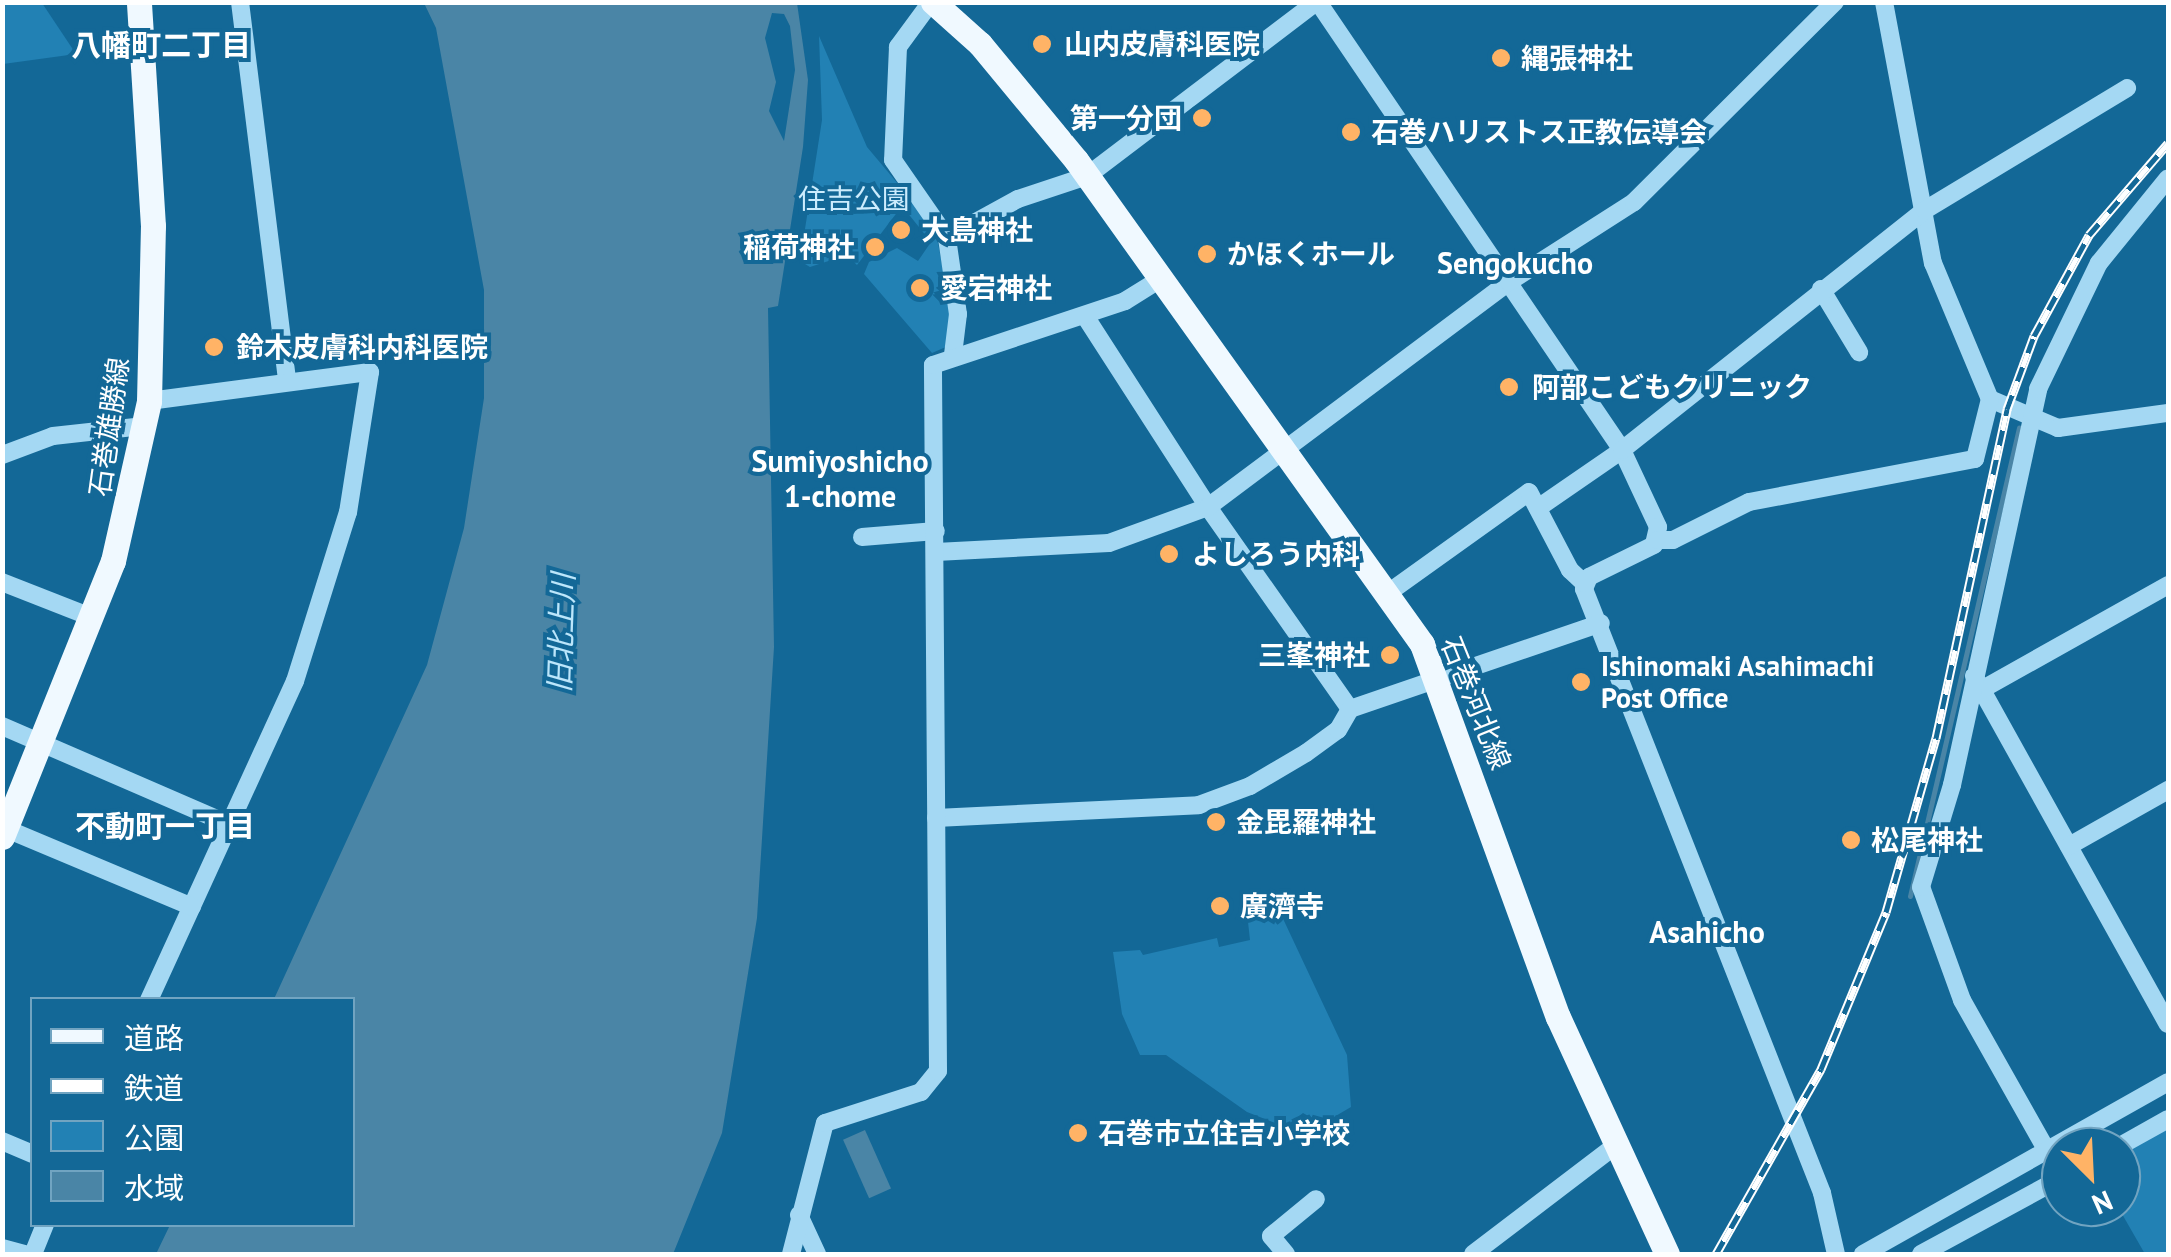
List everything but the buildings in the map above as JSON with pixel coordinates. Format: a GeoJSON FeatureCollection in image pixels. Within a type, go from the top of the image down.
{"type":"FeatureCollection","features":[{"type":"Feature","properties":{"kind":"main road","name":"石巻雄勝線"},"geometry":{"type":"LineString","coordinates":[[4,831],[124,527],[147,413],[153,226],[139,2]]}},
{"type":"Feature","properties":{"kind":"main road","name":"石巻河北線"},"geometry":{"type":"LineString","coordinates":[[932,2],[1020,88],[1087,176],[1388,593],[1440,680],[1558,1017],[1666,1254]]}},
{"type":"Feature","properties":{"kind":"street"},"geometry":{"type":"LineString","coordinates":[[240,2],[287,381]]}},
{"type":"Feature","properties":{"kind":"street"},"geometry":{"type":"LineString","coordinates":[[932,2],[898,47],[893,160],[947,238],[958,314],[953,355]]}},
{"type":"Feature","properties":{"kind":"street"},"geometry":{"type":"LineString","coordinates":[[947,238],[1018,199],[1087,176],[1317,2],[1622,450],[1658,540]]}},
{"type":"Feature","properties":{"kind":"street"},"geometry":{"type":"LineString","coordinates":[[936,552],[1110,543],[1208,507],[1509,282],[1634,202],[1834,2]]}},
{"type":"Feature","properties":{"kind":"street"},"geometry":{"type":"LineString","coordinates":[[1884,2],[1945,301],[1990,400],[2027,420],[2076,428],[2168,413]]}},
{"type":"Feature","properties":{"kind":"street"},"geometry":{"type":"LineString","coordinates":[[1538,508],[1622,450],[1925,210],[2127,88]]}},
{"type":"Feature","properties":{"kind":"street"},"geometry":{"type":"LineString","coordinates":[[2041,1142],[1962,1000],[1924,908],[1921,888],[1977,683],[2027,420],[2099,263],[2168,178]]}},
{"type":"Feature","properties":{"kind":"street"},"geometry":{"type":"LineString","coordinates":[[791,1254],[825,1124],[921,1092],[938,1071],[934,365],[953,355],[1086,316],[1159,280]]}},
{"type":"Feature","properties":{"kind":"street"},"geometry":{"type":"LineString","coordinates":[[1822,288],[1860,352]]}},
{"type":"Feature","properties":{"kind":"street"},"geometry":{"type":"LineString","coordinates":[[1086,316],[1208,507],[1350,709]]}},
{"type":"Feature","properties":{"kind":"street"},"geometry":{"type":"LineString","coordinates":[[2,455],[52,436],[287,381],[370,372],[336,550],[295,681],[150,997]]}},
{"type":"Feature","properties":{"kind":"street"},"geometry":{"type":"LineString","coordinates":[[1584,582],[1658,540],[1673,540],[1749,502],[1975,460],[1990,400]]}},
{"type":"Feature","properties":{"kind":"street"},"geometry":{"type":"LineString","coordinates":[[1388,593],[1529,492],[1570,570],[1584,582],[1601,623],[1822,1193],[1836,1254]]}},
{"type":"Feature","properties":{"kind":"street"},"geometry":{"type":"LineString","coordinates":[[862,537],[936,531]]}},
{"type":"Feature","properties":{"kind":"street"},"geometry":{"type":"LineString","coordinates":[[2,582],[91,617]]}},
{"type":"Feature","properties":{"kind":"street"},"geometry":{"type":"LineString","coordinates":[[1977,683],[2168,585]]}},
{"type":"Feature","properties":{"kind":"street"},"geometry":{"type":"LineString","coordinates":[[936,818],[1199,805],[1250,786],[1306,753],[1338,730],[1350,709],[1601,623]]}},
{"type":"Feature","properties":{"kind":"street"},"geometry":{"type":"LineString","coordinates":[[1977,683],[2168,1024]]}},
{"type":"Feature","properties":{"kind":"street"},"geometry":{"type":"LineString","coordinates":[[2,726],[228,824]]}},
{"type":"Feature","properties":{"kind":"street"},"geometry":{"type":"LineString","coordinates":[[2069,846],[2168,790]]}},
{"type":"Feature","properties":{"kind":"street"},"geometry":{"type":"LineString","coordinates":[[4,831],[192,907]]}},
{"type":"Feature","properties":{"kind":"street"},"geometry":{"type":"LineString","coordinates":[[2088,1127],[2168,1082]]}},
{"type":"Feature","properties":{"kind":"street"},"geometry":{"type":"LineString","coordinates":[[2141,1134],[2168,1119]]}},
{"type":"Feature","properties":{"kind":"street"},"geometry":{"type":"LineString","coordinates":[[2,1141],[30,1153]]}},
{"type":"Feature","properties":{"kind":"street"},"geometry":{"type":"LineString","coordinates":[[1474,1254],[1616,1145]]}},
{"type":"Feature","properties":{"kind":"street"},"geometry":{"type":"LineString","coordinates":[[1863,1254],[2041,1154]]}},
{"type":"Feature","properties":{"kind":"street"},"geometry":{"type":"LineString","coordinates":[[1921,1254],[2041,1189]]}},
{"type":"Feature","properties":{"kind":"street"},"geometry":{"type":"LineString","coordinates":[[1286,1254],[1271,1236],[1316,1199]]}},
{"type":"Feature","properties":{"kind":"street"},"geometry":{"type":"LineString","coordinates":[[802,1204],[816,1254]]}},
{"type":"Feature","properties":{"kind":"street"},"geometry":{"type":"LineString","coordinates":[[33,1254],[44,1227]]}},
{"type":"Feature","properties":{"kind":"street"},"geometry":{"type":"LineString","coordinates":[[2,1248],[24,1254]]}},
{"type":"Feature","properties":{"kind":"green space"},"geometry":{"type":"Polygon","coordinates":[[[2,3],[42,3],[76,54],[3,64],[2,3]]]}},
{"type":"Feature","properties":{"kind":"green space","name":"住吉公園"},"geometry":{"type":"Polygon","coordinates":[[[819,36],[867,147],[925,216],[938,243],[950,307],[948,346],[932,353],[864,274],[869,262],[897,248],[918,261],[931,242],[902,206],[857,265],[847,255],[810,267],[800,261],[822,120],[819,36]]]}},
{"type":"Feature","properties":{"kind":"green space"},"geometry":{"type":"Polygon","coordinates":[[[1278,908],[1347,1055],[1351,1107],[1322,1124],[1303,1113],[1285,1127],[1247,1112],[1166,1055],[1140,1055],[1122,1014],[1113,952],[1140,950],[1143,955],[1217,938],[1219,947],[1250,940],[1248,922],[1278,908]]]}},
{"type":"Feature","properties":{"kind":"green space"},"geometry":{"type":"Polygon","coordinates":[[[2168,1127],[2168,1254],[2145,1254],[2129,1227],[2141,1227],[2141,1143],[2168,1127]]]}},
{"type":"Feature","properties":{"kind":"water","name":"旧北上川"},"geometry":{"type":"Polygon","coordinates":[[[424,3],[797,3],[808,80],[803,147],[778,306],[768,308],[774,647],[757,918],[722,1133],[673,1254],[156,1254],[169,1227],[355,1227],[355,997],[275,997],[427,665],[464,528],[484,398],[484,290],[436,28],[424,3]],[[772,13],[765,38],[776,82],[769,111],[784,141],[795,70],[790,26],[784,14],[772,13]]]}},
{"type":"Feature","properties":{"kind":"water"},"geometry":{"type":"Polygon","coordinates":[[[865,1130],[891,1188],[869,1198],[843,1140],[865,1130]]]}},
{"type":"Feature","properties":{"kind":"waterway"},"geometry":{"type":"LineString","coordinates":[[1910,896],[2019,427]]}},
{"type":"Feature","properties":{"kind":"railway"},"geometry":{"type":"LineString","coordinates":[[1716,1254],[1821,1069],[1886,912],[1936,738],[2007,409],[2034,336],[2089,235],[2168,143]]}},
{"type":"Feature","properties":{"kind":"place","name":"山内皮膚科医院"},"geometry":{"type":"Point","coordinates":[1042,44]}},
{"type":"Feature","properties":{"kind":"place","name":"縄張神社"},"geometry":{"type":"Point","coordinates":[1501,58]}},
{"type":"Feature","properties":{"kind":"place","name":"第一分団"},"geometry":{"type":"Point","coordinates":[1202,118]}},
{"type":"Feature","properties":{"kind":"place","name":"石巻ハリストス正教伝導会"},"geometry":{"type":"Point","coordinates":[1351,132]}},
{"type":"Feature","properties":{"kind":"place","name":"大島神社"},"geometry":{"type":"Point","coordinates":[901,230]}},
{"type":"Feature","properties":{"kind":"place","name":"稲荷神社"},"geometry":{"type":"Point","coordinates":[875,247]}},
{"type":"Feature","properties":{"kind":"place","name":"かほくホール"},"geometry":{"type":"Point","coordinates":[1207,254]}},
{"type":"Feature","properties":{"kind":"place","name":"愛宕神社"},"geometry":{"type":"Point","coordinates":[920,288]}},
{"type":"Feature","properties":{"kind":"place","name":"鈴木皮膚科内科医院"},"geometry":{"type":"Point","coordinates":[214,347]}},
{"type":"Feature","properties":{"kind":"place","name":"阿部こどもクリニック"},"geometry":{"type":"Point","coordinates":[1509,387]}},
{"type":"Feature","properties":{"kind":"place","name":"よしろう内科"},"geometry":{"type":"Point","coordinates":[1169,554]}},
{"type":"Feature","properties":{"kind":"place","name":"三峯神社"},"geometry":{"type":"Point","coordinates":[1390,655]}},
{"type":"Feature","properties":{"kind":"place","name":"Ishinomaki Asahimachi Post Office"},"geometry":{"type":"Point","coordinates":[1581,682]}},
{"type":"Feature","properties":{"kind":"place","name":"金毘羅神社"},"geometry":{"type":"Point","coordinates":[1216,822]}},
{"type":"Feature","properties":{"kind":"place","name":"松尾神社"},"geometry":{"type":"Point","coordinates":[1851,840]}},
{"type":"Feature","properties":{"kind":"place","name":"廣濟寺"},"geometry":{"type":"Point","coordinates":[1220,906]}},
{"type":"Feature","properties":{"kind":"place","name":"石巻市立住吉小学校"},"geometry":{"type":"Point","coordinates":[1078,1133]}},
{"type":"Feature","properties":{"kind":"district","name":"八幡町二丁目"},"geometry":{"type":"Point","coordinates":[161,45]}},
{"type":"Feature","properties":{"kind":"district","name":"Sengokucho"},"geometry":{"type":"Point","coordinates":[1515,263]}},
{"type":"Feature","properties":{"kind":"district","name":"Sumiyoshicho 1-chome"},"geometry":{"type":"Point","coordinates":[840,478]}},
{"type":"Feature","properties":{"kind":"district","name":"不動町一丁目"},"geometry":{"type":"Point","coordinates":[165,826]}},
{"type":"Feature","properties":{"kind":"district","name":"Asahicho"},"geometry":{"type":"Point","coordinates":[1707,932]}}]}
